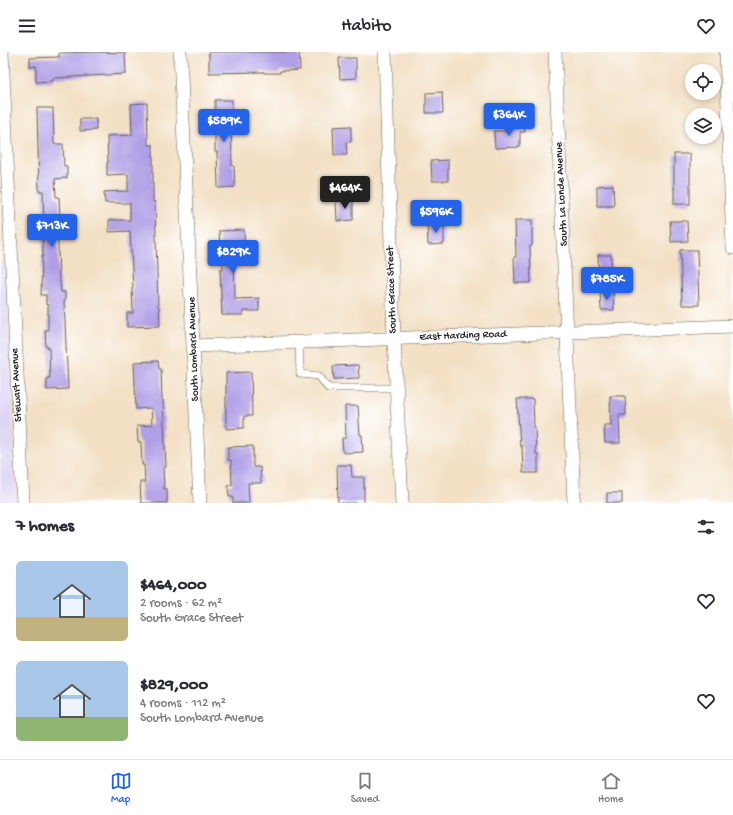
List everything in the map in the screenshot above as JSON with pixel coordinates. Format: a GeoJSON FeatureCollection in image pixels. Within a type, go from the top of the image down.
{"type":"FeatureCollection","features":[{"type":"Feature","properties":{"kind":"street","name":"Stewart Avenue"},"geometry":{"type":"LineString","coordinates":[[2,52],[23,503]]}},
{"type":"Feature","properties":{"kind":"street","name":"South Lombard Avenue"},"geometry":{"type":"LineString","coordinates":[[180,52],[200,503]]}},
{"type":"Feature","properties":{"kind":"street","name":"South Grace Street"},"geometry":{"type":"LineString","coordinates":[[385,52],[394,339],[402,503]]}},
{"type":"Feature","properties":{"kind":"street","name":"South La Londe Avenue"},"geometry":{"type":"LineString","coordinates":[[555,52],[568,332],[574,503]]}},
{"type":"Feature","properties":{"kind":"street"},"geometry":{"type":"LineString","coordinates":[[726,52],[733,248]]}},
{"type":"Feature","properties":{"kind":"street","name":"East Harding Road"},"geometry":{"type":"LineString","coordinates":[[194,346],[733,326]]}},
{"type":"Feature","properties":{"kind":"lane"},"geometry":{"type":"LineString","coordinates":[[299,342],[300,374],[319,376],[328,388],[396,388]]}},
{"type":"Feature","properties":{"kind":"shaded area"},"geometry":{"type":"Polygon","coordinates":[[[0,264],[6,264],[16,503],[0,503],[0,264]]]}},
{"type":"Feature","properties":{"kind":"building"},"geometry":{"type":"Polygon","coordinates":[[[209,52],[299,52],[300,70],[280,71],[280,73],[209,73],[209,52]]]}},
{"type":"Feature","properties":{"kind":"building"},"geometry":{"type":"Polygon","coordinates":[[[59,53],[125,53],[126,74],[53,78],[53,81],[36,82],[36,66],[30,67],[30,58],[59,57],[59,53]]]}},
{"type":"Feature","properties":{"kind":"building"},"geometry":{"type":"Polygon","coordinates":[[[339,58],[356,58],[356,78],[340,79],[339,58]]]}},
{"type":"Feature","properties":{"kind":"building"},"geometry":{"type":"Polygon","coordinates":[[[442,92],[443,113],[426,113],[426,93],[442,92]]]}},
{"type":"Feature","properties":{"kind":"building"},"geometry":{"type":"Polygon","coordinates":[[[215,100],[232,100],[232,166],[234,166],[235,187],[218,188],[217,152],[215,152],[215,100]]]}},
{"type":"Feature","properties":{"kind":"building"},"geometry":{"type":"Polygon","coordinates":[[[147,103],[148,145],[153,145],[153,202],[155,202],[158,307],[160,326],[127,327],[127,313],[133,313],[130,231],[109,232],[109,220],[130,220],[130,203],[105,203],[104,192],[128,191],[128,174],[107,175],[107,136],[132,135],[131,104],[147,103]]]}},
{"type":"Feature","properties":{"kind":"building"},"geometry":{"type":"Polygon","coordinates":[[[37,108],[53,108],[54,144],[63,144],[64,166],[67,166],[67,178],[55,179],[56,197],[59,197],[60,218],[58,218],[59,281],[61,292],[65,292],[64,301],[68,389],[47,390],[47,378],[50,378],[49,347],[46,347],[45,330],[48,330],[48,305],[46,305],[46,295],[41,295],[43,256],[42,225],[44,225],[43,191],[39,191],[37,108]]]}},
{"type":"Feature","properties":{"kind":"building"},"geometry":{"type":"Polygon","coordinates":[[[80,119],[96,119],[96,130],[80,131],[80,119]]]}},
{"type":"Feature","properties":{"kind":"building"},"geometry":{"type":"Polygon","coordinates":[[[524,123],[525,132],[520,132],[520,147],[495,148],[494,131],[510,131],[510,124],[524,123]]]}},
{"type":"Feature","properties":{"kind":"building"},"geometry":{"type":"Polygon","coordinates":[[[351,126],[351,142],[346,142],[347,155],[334,155],[333,127],[351,126]]]}},
{"type":"Feature","properties":{"kind":"building"},"geometry":{"type":"Polygon","coordinates":[[[674,154],[690,154],[690,204],[674,204],[674,154]]]}},
{"type":"Feature","properties":{"kind":"building"},"geometry":{"type":"Polygon","coordinates":[[[448,160],[448,181],[432,181],[431,161],[448,160]]]}},
{"type":"Feature","properties":{"kind":"building"},"geometry":{"type":"Polygon","coordinates":[[[613,185],[614,206],[597,206],[597,186],[613,185]]]}},
{"type":"Feature","properties":{"kind":"building"},"geometry":{"type":"Polygon","coordinates":[[[336,200],[353,200],[353,220],[337,221],[336,200]]]}},
{"type":"Feature","properties":{"kind":"building"},"geometry":{"type":"Polygon","coordinates":[[[515,220],[532,220],[532,246],[530,246],[531,283],[515,283],[515,220]]]}},
{"type":"Feature","properties":{"kind":"building"},"geometry":{"type":"Polygon","coordinates":[[[670,221],[687,221],[688,241],[671,242],[670,221]]]}},
{"type":"Feature","properties":{"kind":"building"},"geometry":{"type":"Polygon","coordinates":[[[427,224],[444,224],[444,244],[428,245],[427,224]]]}},
{"type":"Feature","properties":{"kind":"building"},"geometry":{"type":"Polygon","coordinates":[[[244,230],[245,255],[239,255],[239,259],[234,259],[235,299],[259,298],[259,311],[243,311],[243,315],[222,315],[220,269],[223,269],[219,231],[244,230]]]}},
{"type":"Feature","properties":{"kind":"building"},"geometry":{"type":"Polygon","coordinates":[[[680,250],[697,250],[699,305],[682,305],[680,250]]]}},
{"type":"Feature","properties":{"kind":"building"},"geometry":{"type":"Polygon","coordinates":[[[598,255],[611,255],[612,273],[599,274],[598,255]]]}},
{"type":"Feature","properties":{"kind":"building"},"geometry":{"type":"Polygon","coordinates":[[[613,291],[614,310],[601,310],[600,292],[613,291]]]}},
{"type":"Feature","properties":{"kind":"building"},"geometry":{"type":"Polygon","coordinates":[[[158,361],[159,369],[161,369],[163,400],[166,467],[163,467],[164,489],[167,489],[167,503],[141,503],[140,482],[145,482],[144,465],[142,465],[141,442],[138,442],[137,426],[152,425],[151,408],[136,409],[134,362],[158,361]]]}},
{"type":"Feature","properties":{"kind":"building"},"geometry":{"type":"Polygon","coordinates":[[[358,365],[359,378],[334,379],[333,366],[358,365]]]}},
{"type":"Feature","properties":{"kind":"building"},"geometry":{"type":"Polygon","coordinates":[[[251,372],[252,416],[244,416],[244,428],[226,429],[226,373],[251,372]]]}},
{"type":"Feature","properties":{"kind":"building"},"geometry":{"type":"Polygon","coordinates":[[[610,396],[625,396],[626,415],[619,415],[620,443],[605,443],[604,425],[611,425],[610,396]]]}},
{"type":"Feature","properties":{"kind":"building"},"geometry":{"type":"Polygon","coordinates":[[[517,399],[533,399],[536,454],[538,454],[538,473],[523,473],[517,399]]]}},
{"type":"Feature","properties":{"kind":"building"},"geometry":{"type":"Polygon","coordinates":[[[345,406],[358,406],[363,452],[343,453],[342,438],[346,438],[345,406]]]}},
{"type":"Feature","properties":{"kind":"building"},"geometry":{"type":"Polygon","coordinates":[[[253,446],[253,467],[260,467],[261,483],[248,483],[249,503],[233,503],[233,497],[229,497],[228,485],[232,485],[231,460],[228,460],[228,447],[253,446]]]}},
{"type":"Feature","properties":{"kind":"building"},"geometry":{"type":"Polygon","coordinates":[[[337,465],[351,465],[352,477],[364,477],[364,503],[338,503],[337,465]]]}},
{"type":"Feature","properties":{"kind":"building"},"geometry":{"type":"Polygon","coordinates":[[[607,493],[622,493],[622,503],[607,503],[607,493]]]}}]}
